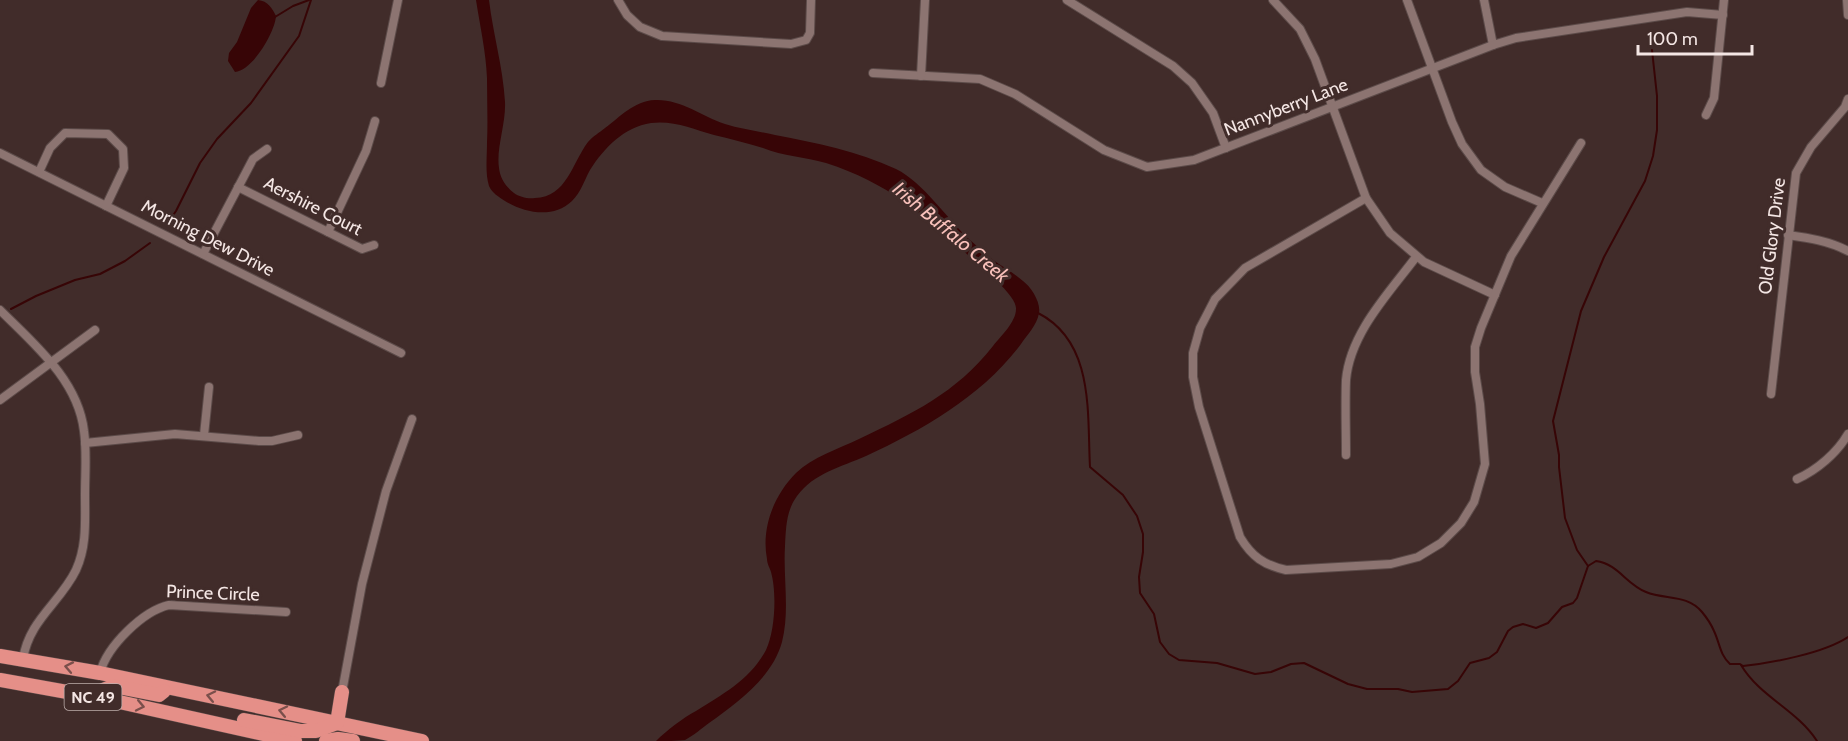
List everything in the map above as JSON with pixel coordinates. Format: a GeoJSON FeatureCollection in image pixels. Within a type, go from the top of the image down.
{"type":"FeatureCollection","features":[{"type":"Feature","properties":{"kind":"highway","name":"NC 49"},"geometry":{"type":"LineString","coordinates":[[0,656],[100,673],[422,741]]}},
{"type":"Feature","properties":{"kind":"highway","name":"NC 49"},"geometry":{"type":"LineString","coordinates":[[0,680],[101,698],[295,741]]}},
{"type":"Feature","properties":{"kind":"highway"},"geometry":{"type":"LineString","coordinates":[[101,698],[103,690],[113,686],[159,695],[167,687]]}},
{"type":"Feature","properties":{"kind":"highway"},"geometry":{"type":"LineString","coordinates":[[316,718],[342,692]]}},
{"type":"Feature","properties":{"kind":"highway"},"geometry":{"type":"LineString","coordinates":[[233,726],[240,719],[301,731],[316,731],[337,723],[342,692]]}},
{"type":"Feature","properties":{"kind":"highway"},"geometry":{"type":"LineString","coordinates":[[326,741],[338,739],[353,741]]}},
{"type":"Feature","properties":{"kind":"street"},"geometry":{"type":"LineString","coordinates":[[381,83],[398,0]]}},
{"type":"Feature","properties":{"kind":"street"},"geometry":{"type":"LineString","coordinates":[[620,1],[627,15],[640,27],[662,36],[791,44],[806,40],[810,33],[811,0]]}},
{"type":"Feature","properties":{"kind":"street"},"geometry":{"type":"LineString","coordinates":[[921,76],[925,0]]}},
{"type":"Feature","properties":{"kind":"street"},"geometry":{"type":"LineString","coordinates":[[1067,0],[1173,66],[1192,83],[1213,113],[1226,148]]}},
{"type":"Feature","properties":{"kind":"street"},"geometry":{"type":"LineString","coordinates":[[1273,0],[1300,28],[1315,59],[1366,198],[1390,233],[1416,257],[1442,272],[1495,295]]}},
{"type":"Feature","properties":{"kind":"street"},"geometry":{"type":"LineString","coordinates":[[1407,0],[1459,137],[1481,170],[1505,187],[1542,203]]}},
{"type":"Feature","properties":{"kind":"street"},"geometry":{"type":"LineString","coordinates":[[1484,0],[1493,45]]}},
{"type":"Feature","properties":{"kind":"street"},"geometry":{"type":"LineString","coordinates":[[1706,115],[1714,98],[1724,0]]}},
{"type":"Feature","properties":{"kind":"street"},"geometry":{"type":"LineString","coordinates":[[1847,0],[1848,15]]}},
{"type":"Feature","properties":{"kind":"street","name":"Nannyberry Lane"},"geometry":{"type":"LineString","coordinates":[[873,73],[980,79],[1016,94],[1104,150],[1147,167],[1194,160],[1493,45],[1648,16],[1687,12],[1723,15]]}},
{"type":"Feature","properties":{"kind":"street","name":"Old Glory Drive"},"geometry":{"type":"LineString","coordinates":[[1771,394],[1796,173],[1811,147],[1839,114],[1848,99]]}},
{"type":"Feature","properties":{"kind":"street"},"geometry":{"type":"LineString","coordinates":[[328,232],[366,151],[375,121]]}},
{"type":"Feature","properties":{"kind":"street"},"geometry":{"type":"LineString","coordinates":[[39,172],[50,148],[65,133],[108,134],[123,149],[124,168],[106,206]]}},
{"type":"Feature","properties":{"kind":"street"},"geometry":{"type":"LineString","coordinates":[[1366,198],[1245,268],[1215,299],[1200,327],[1193,353],[1193,377],[1199,407],[1240,537],[1248,552],[1270,567],[1286,570],[1391,564],[1418,557],[1441,543],[1461,523],[1474,502],[1485,464],[1475,372],[1475,347],[1511,256],[1581,143]]}},
{"type":"Feature","properties":{"kind":"street"},"geometry":{"type":"LineString","coordinates":[[203,254],[253,159],[267,149]]}},
{"type":"Feature","properties":{"kind":"street","name":"Morning Dew Drive"},"geometry":{"type":"LineString","coordinates":[[0,153],[401,353]]}},
{"type":"Feature","properties":{"kind":"street","name":"Aershire Court"},"geometry":{"type":"LineString","coordinates":[[238,187],[362,249],[374,246]]}},
{"type":"Feature","properties":{"kind":"street"},"geometry":{"type":"LineString","coordinates":[[1788,235],[1828,242],[1848,251]]}},
{"type":"Feature","properties":{"kind":"street"},"geometry":{"type":"LineString","coordinates":[[1346,455],[1347,379],[1351,359],[1373,314],[1416,257]]}},
{"type":"Feature","properties":{"kind":"street"},"geometry":{"type":"LineString","coordinates":[[0,310],[51,363],[73,393],[81,415],[85,443],[86,527],[81,560],[66,587],[32,631],[22,659]]}},
{"type":"Feature","properties":{"kind":"street"},"geometry":{"type":"LineString","coordinates":[[0,400],[95,330]]}},
{"type":"Feature","properties":{"kind":"street"},"geometry":{"type":"LineString","coordinates":[[204,435],[209,387]]}},
{"type":"Feature","properties":{"kind":"street"},"geometry":{"type":"LineString","coordinates":[[342,692],[362,584],[386,491],[411,419]]}},
{"type":"Feature","properties":{"kind":"street"},"geometry":{"type":"LineString","coordinates":[[85,443],[175,434],[259,441],[272,441],[298,435]]}},
{"type":"Feature","properties":{"kind":"street"},"geometry":{"type":"LineString","coordinates":[[1797,479],[1809,474],[1828,458],[1848,434]]}},
{"type":"Feature","properties":{"kind":"street","name":"Prince Circle"},"geometry":{"type":"LineString","coordinates":[[100,673],[102,665],[113,648],[141,619],[158,608],[170,604],[286,612]]}},
{"type":"Feature","properties":{"kind":"water"},"geometry":{"type":"Polygon","coordinates":[[[258,0],[267,3],[271,8],[276,16],[275,23],[256,58],[242,70],[235,72],[228,61],[229,53],[237,42],[251,8],[258,0]]]}},
{"type":"Feature","properties":{"kind":"water","name":"Irish Buffalo Creek"},"geometry":{"type":"Polygon","coordinates":[[[476,0],[489,0],[505,102],[499,168],[504,182],[516,194],[532,198],[555,192],[568,178],[582,150],[594,136],[640,103],[655,100],[674,102],[725,124],[837,148],[896,169],[926,192],[984,253],[1026,284],[1035,295],[1038,304],[1039,313],[1032,330],[1006,363],[970,395],[909,434],[820,476],[797,496],[786,526],[786,618],[777,655],[753,688],[685,740],[656,741],[744,678],[760,661],[766,650],[773,623],[774,601],[773,581],[767,561],[766,536],[771,513],[781,491],[803,467],[915,411],[948,390],[979,363],[1008,329],[1014,319],[1015,304],[1002,286],[944,233],[909,205],[871,181],[826,163],[778,153],[675,124],[651,123],[641,125],[624,134],[602,154],[590,170],[578,194],[564,207],[539,212],[521,209],[505,201],[490,188],[487,176],[486,68],[476,0]]]}},
{"type":"Feature","properties":{"kind":"waterway"},"geometry":{"type":"LineString","coordinates":[[275,17],[309,0]]}},
{"type":"Feature","properties":{"kind":"waterway"},"geometry":{"type":"LineString","coordinates":[[167,224],[200,163],[217,139],[251,103],[299,36],[311,0]]}},
{"type":"Feature","properties":{"kind":"waterway"},"geometry":{"type":"LineString","coordinates":[[1588,566],[1577,550],[1565,518],[1553,421],[1581,311],[1604,257],[1645,181],[1653,156],[1657,130],[1657,96],[1652,50]]}},
{"type":"Feature","properties":{"kind":"waterway"},"geometry":{"type":"LineString","coordinates":[[11,309],[75,280],[100,274],[125,261],[150,243]]}},
{"type":"Feature","properties":{"kind":"waterway"},"geometry":{"type":"LineString","coordinates":[[1038,313],[1056,326],[1070,342],[1079,360],[1087,403],[1090,467],[1123,495],[1137,516],[1143,534],[1139,577],[1140,593],[1154,614],[1160,642],[1169,654],[1179,660],[1217,663],[1255,674],[1271,672],[1291,664],[1304,663],[1348,684],[1367,689],[1398,689],[1412,692],[1448,689],[1458,681],[1470,663],[1489,658],[1497,652],[1508,631],[1513,627],[1523,624],[1536,628],[1548,623],[1562,607],[1573,603],[1577,598],[1588,566],[1596,561],[1610,566],[1646,592],[1683,600],[1696,606],[1710,623],[1722,653],[1730,664],[1743,666],[1797,656],[1826,648],[1848,637]]}},
{"type":"Feature","properties":{"kind":"waterway"},"geometry":{"type":"LineString","coordinates":[[1741,665],[1758,686],[1809,730],[1817,741]]}}]}
